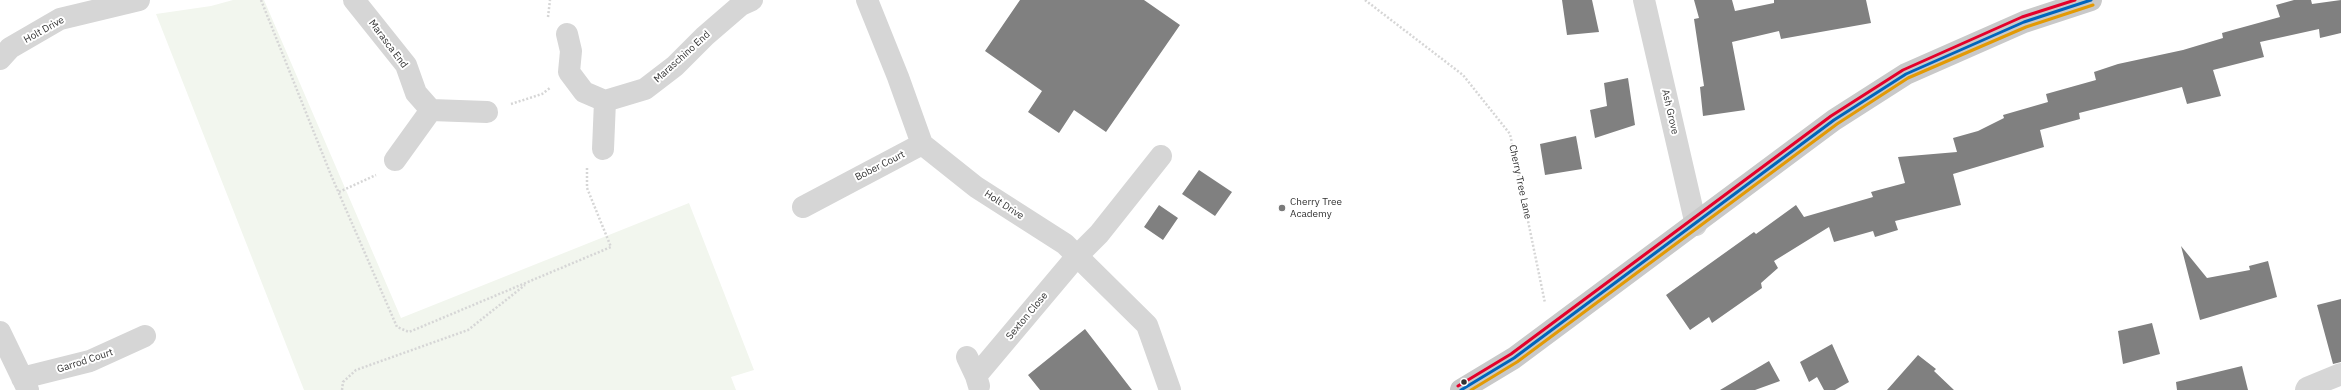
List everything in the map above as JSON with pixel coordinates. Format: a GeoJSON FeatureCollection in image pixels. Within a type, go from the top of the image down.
{"type":"FeatureCollection","features":[{"type":"Feature","properties":{"kind":"main road"},"geometry":{"type":"LineString","coordinates":[[1461,390],[1514,358],[1696,225],[1834,120],[1906,74],[2024,22],[2091,0]]}},
{"type":"Feature","properties":{"kind":"street","name":"Holt Drive"},"geometry":{"type":"LineString","coordinates":[[0,59],[10,48],[60,19],[139,0]]}},
{"type":"Feature","properties":{"kind":"street","name":"Marasca End"},"geometry":{"type":"LineString","coordinates":[[354,0],[406,65],[416,93],[431,110]]}},
{"type":"Feature","properties":{"kind":"street","name":"Maraschino End"},"geometry":{"type":"LineString","coordinates":[[605,101],[646,89],[676,66],[705,36],[741,5],[752,0]]}},
{"type":"Feature","properties":{"kind":"street"},"geometry":{"type":"LineString","coordinates":[[867,0],[898,77],[922,144]]}},
{"type":"Feature","properties":{"kind":"street","name":"Ash Grove"},"geometry":{"type":"LineString","coordinates":[[1644,0],[1696,225]]}},
{"type":"Feature","properties":{"kind":"street"},"geometry":{"type":"LineString","coordinates":[[567,34],[571,51],[569,72],[584,92],[605,101],[603,149]]}},
{"type":"Feature","properties":{"kind":"street"},"geometry":{"type":"LineString","coordinates":[[395,160],[431,110],[487,112]]}},
{"type":"Feature","properties":{"kind":"street","name":"Holt Drive"},"geometry":{"type":"LineString","coordinates":[[922,144],[976,188],[1065,244],[1147,325],[1170,390]]}},
{"type":"Feature","properties":{"kind":"street","name":"Bober Court"},"geometry":{"type":"LineString","coordinates":[[803,207],[835,184],[922,144]]}},
{"type":"Feature","properties":{"kind":"street","name":"Sexton Close"},"geometry":{"type":"LineString","coordinates":[[974,373],[1077,256],[1099,234],[1161,156]]}},
{"type":"Feature","properties":{"kind":"street"},"geometry":{"type":"LineString","coordinates":[[0,332],[25,384]]}},
{"type":"Feature","properties":{"kind":"street","name":"Garrod Court"},"geometry":{"type":"LineString","coordinates":[[25,384],[90,361],[145,336]]}},
{"type":"Feature","properties":{"kind":"street"},"geometry":{"type":"LineString","coordinates":[[2306,390],[2307,388],[2341,374]]}},
{"type":"Feature","properties":{"kind":"path"},"geometry":{"type":"LineString","coordinates":[[262,0],[272,32],[338,192],[397,327],[409,332],[612,247],[587,188],[586,176],[588,159],[593,147],[603,149]]}},
{"type":"Feature","properties":{"kind":"path","name":"Cherry Tree Lane"},"geometry":{"type":"LineString","coordinates":[[1366,0],[1463,75],[1510,134],[1551,331]]}},
{"type":"Feature","properties":{"kind":"path"},"geometry":{"type":"LineString","coordinates":[[487,112],[542,94],[569,72]]}},
{"type":"Feature","properties":{"kind":"path"},"geometry":{"type":"LineString","coordinates":[[338,192],[393,168],[395,160]]}},
{"type":"Feature","properties":{"kind":"path"},"geometry":{"type":"LineString","coordinates":[[342,390],[343,382],[356,370],[468,330],[529,282]]}},
{"type":"Feature","properties":{"kind":"shaded area"},"geometry":{"type":"Polygon","coordinates":[[[233,0],[264,0],[401,318],[689,203],[754,370],[731,377],[736,390],[304,390],[156,14],[211,6],[233,0]]]}},
{"type":"Feature","properties":{"kind":"building"},"geometry":{"type":"Polygon","coordinates":[[[1020,0],[1144,0],[1180,25],[1106,132],[1074,110],[1059,133],[1028,112],[1042,91],[985,51],[1020,0]]]}},
{"type":"Feature","properties":{"kind":"building"},"geometry":{"type":"Polygon","coordinates":[[[1562,0],[1592,0],[1599,32],[1567,35],[1562,0]]]}},
{"type":"Feature","properties":{"kind":"building"},"geometry":{"type":"Polygon","coordinates":[[[1694,0],[1732,0],[1735,11],[1774,3],[1774,0],[1866,0],[1871,23],[1781,39],[1779,31],[1732,42],[1745,110],[1703,116],[1700,87],[1704,86],[1694,19],[1699,18],[1694,0]]]}},
{"type":"Feature","properties":{"kind":"building"},"geometry":{"type":"Polygon","coordinates":[[[2294,0],[2311,0],[2312,4],[2341,0],[2341,33],[2320,38],[2319,29],[2260,42],[2264,57],[2213,70],[2221,96],[2187,104],[2182,87],[2079,113],[2080,119],[2040,130],[2044,147],[1953,174],[1961,205],[1895,221],[1898,230],[1875,237],[1873,231],[1834,242],[1829,227],[1774,261],[1778,268],[1761,283],[1762,288],[1712,323],[1709,317],[1690,330],[1666,295],[1754,232],[1756,234],[1796,205],[1804,217],[1873,197],[1871,192],[1905,183],[1898,157],[1957,152],[1953,138],[1978,131],[2004,118],[2003,115],[2048,102],[2046,94],[2096,80],[2094,72],[2118,64],[2183,50],[2223,38],[2222,33],[2280,17],[2276,5],[2294,0]]]}},
{"type":"Feature","properties":{"kind":"building"},"geometry":{"type":"Polygon","coordinates":[[[1628,78],[1635,125],[1595,138],[1590,110],[1607,106],[1604,83],[1628,78]]]}},
{"type":"Feature","properties":{"kind":"building"},"geometry":{"type":"Polygon","coordinates":[[[1576,136],[1582,169],[1545,175],[1540,144],[1576,136]]]}},
{"type":"Feature","properties":{"kind":"building"},"geometry":{"type":"Polygon","coordinates":[[[1199,170],[1232,192],[1215,216],[1182,194],[1199,170]]]}},
{"type":"Feature","properties":{"kind":"building"},"geometry":{"type":"Polygon","coordinates":[[[1159,205],[1178,218],[1163,240],[1144,227],[1159,205]]]}},
{"type":"Feature","properties":{"kind":"building"},"geometry":{"type":"Polygon","coordinates":[[[2181,246],[2207,278],[2250,270],[2249,266],[2268,261],[2277,297],[2200,320],[2181,246]]]}},
{"type":"Feature","properties":{"kind":"building"},"geometry":{"type":"Polygon","coordinates":[[[2341,299],[2341,362],[2333,364],[2317,305],[2341,299]]]}},
{"type":"Feature","properties":{"kind":"building"},"geometry":{"type":"Polygon","coordinates":[[[2152,323],[2160,354],[2123,364],[2118,331],[2152,323]]]}},
{"type":"Feature","properties":{"kind":"building"},"geometry":{"type":"Polygon","coordinates":[[[1085,329],[1132,390],[1040,390],[1028,375],[1085,329]]]}},
{"type":"Feature","properties":{"kind":"building"},"geometry":{"type":"Polygon","coordinates":[[[1832,344],[1849,382],[1835,390],[1824,390],[1817,377],[1809,382],[1800,362],[1832,344]]]}},
{"type":"Feature","properties":{"kind":"building"},"geometry":{"type":"Polygon","coordinates":[[[1918,355],[1936,369],[1934,371],[1954,390],[1887,390],[1918,355]]]}},
{"type":"Feature","properties":{"kind":"building"},"geometry":{"type":"Polygon","coordinates":[[[1769,361],[1780,381],[1755,390],[1720,390],[1769,361]]]}},
{"type":"Feature","properties":{"kind":"building"},"geometry":{"type":"Polygon","coordinates":[[[2242,366],[2248,390],[2177,390],[2176,382],[2242,366]]]}},
{"type":"Feature","properties":{"kind":"transit line"},"geometry":{"type":"LineString","coordinates":[[1458,386],[1511,354],[1831,116],[1903,70],[2022,17],[2075,0]]}},
{"type":"Feature","properties":{"kind":"transit line"},"geometry":{"type":"LineString","coordinates":[[1461,390],[1514,358],[1834,120],[1906,74],[2024,22],[2091,0]]}},
{"type":"Feature","properties":{"kind":"transit line"},"geometry":{"type":"LineString","coordinates":[[1471,390],[1517,362],[1837,124],[1908,78],[2026,27],[2093,5]]}},
{"type":"Feature","properties":{"kind":"place","name":"Cherry Tree Academy"},"geometry":{"type":"Point","coordinates":[1282,208]}}]}
